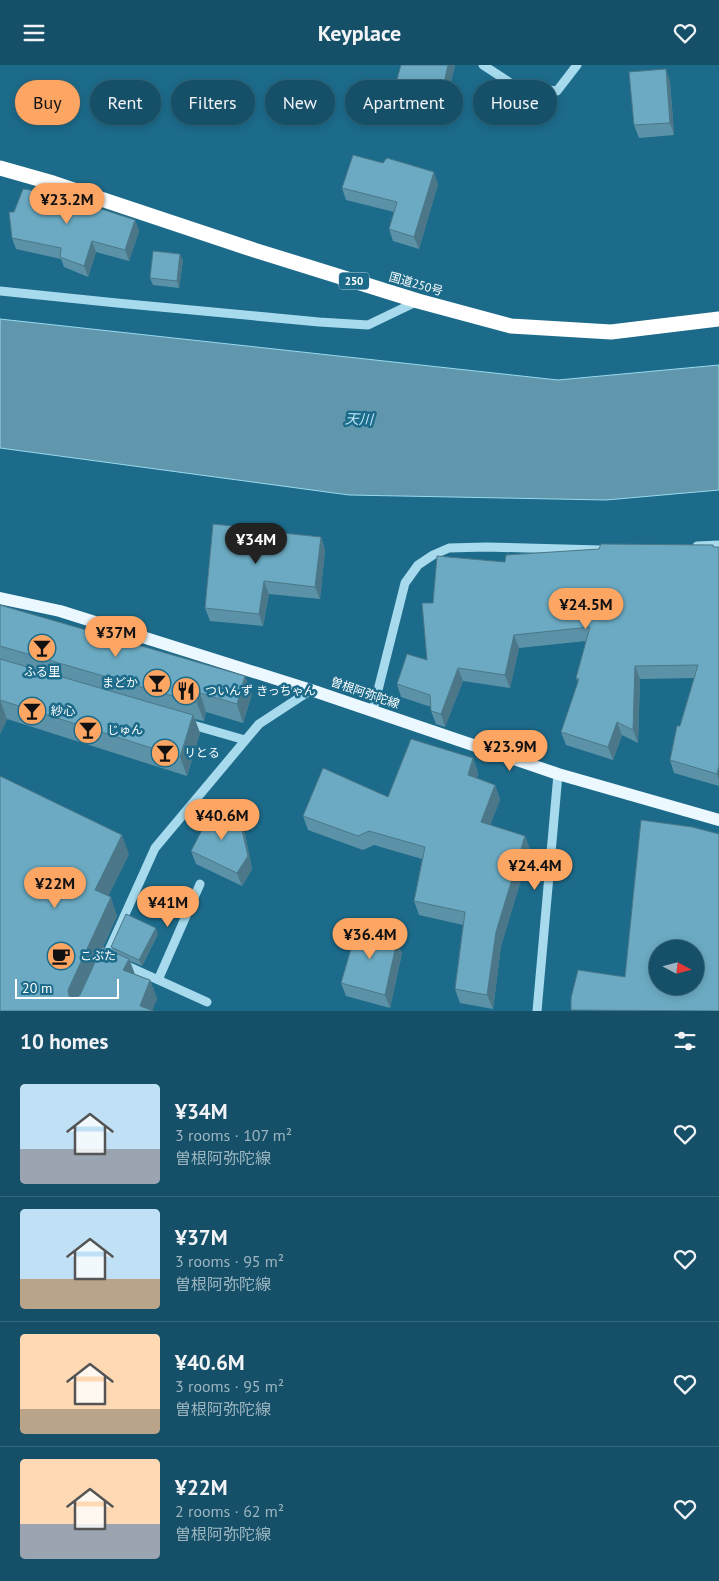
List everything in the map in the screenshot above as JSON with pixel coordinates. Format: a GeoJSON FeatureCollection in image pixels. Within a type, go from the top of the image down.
{"type":"FeatureCollection","features":[{"type":"Feature","properties":{"kind":"highway","name":"国道250号"},"geometry":{"type":"LineString","coordinates":[[0,168],[53,183],[418,301],[511,326],[611,332],[719,319]]}},
{"type":"Feature","properties":{"kind":"main road","name":"曽根阿弥陀線"},"geometry":{"type":"LineString","coordinates":[[0,598],[60,611],[373,710],[558,774],[719,820]]}},
{"type":"Feature","properties":{"kind":"street"},"geometry":{"type":"LineString","coordinates":[[483,65],[515,86],[556,91],[577,65]]}},
{"type":"Feature","properties":{"kind":"street"},"geometry":{"type":"LineString","coordinates":[[0,291],[319,322],[368,325],[418,301]]}},
{"type":"Feature","properties":{"kind":"street"},"geometry":{"type":"LineString","coordinates":[[689,546],[719,545]]}},
{"type":"Feature","properties":{"kind":"street"},"geometry":{"type":"LineString","coordinates":[[373,710],[405,583],[418,565],[433,555],[449,548],[610,550]]}},
{"type":"Feature","properties":{"kind":"street"},"geometry":{"type":"LineString","coordinates":[[101,966],[155,848],[259,724],[311,690]]}},
{"type":"Feature","properties":{"kind":"street"},"geometry":{"type":"LineString","coordinates":[[179,721],[245,740]]}},
{"type":"Feature","properties":{"kind":"street"},"geometry":{"type":"LineString","coordinates":[[537,1011],[558,774]]}},
{"type":"Feature","properties":{"kind":"street"},"geometry":{"type":"LineString","coordinates":[[158,980],[200,884]]}},
{"type":"Feature","properties":{"kind":"street"},"geometry":{"type":"LineString","coordinates":[[106,957],[207,1002]]}},
{"type":"Feature","properties":{"kind":"water","name":"天川"},"geometry":{"type":"Polygon","coordinates":[[[0,319],[558,380],[719,365],[719,490],[606,500],[349,495],[0,448],[0,319]]]}},
{"type":"Feature","properties":{"kind":"building"},"geometry":{"type":"Polygon","coordinates":[[[401,65],[448,65],[445,80],[397,79],[401,65]]]}},
{"type":"Feature","properties":{"kind":"building"},"geometry":{"type":"Polygon","coordinates":[[[666,69],[670,123],[634,125],[629,72],[666,69]]]}},
{"type":"Feature","properties":{"kind":"building"},"geometry":{"type":"Polygon","coordinates":[[[353,155],[383,163],[387,158],[434,172],[414,237],[389,229],[397,202],[342,188],[353,155]]]}},
{"type":"Feature","properties":{"kind":"building"},"geometry":{"type":"Polygon","coordinates":[[[23,189],[52,193],[135,220],[125,250],[92,241],[84,266],[60,257],[61,248],[12,238],[9,212],[14,212],[23,189]]]}},
{"type":"Feature","properties":{"kind":"building"},"geometry":{"type":"Polygon","coordinates":[[[153,251],[180,254],[177,281],[150,278],[153,251]]]}},
{"type":"Feature","properties":{"kind":"building"},"geometry":{"type":"Polygon","coordinates":[[[213,524],[321,537],[315,587],[264,581],[259,614],[205,608],[213,524]]]}},
{"type":"Feature","properties":{"kind":"building"},"geometry":{"type":"Polygon","coordinates":[[[601,544],[713,545],[713,547],[719,547],[719,766],[717,774],[670,760],[677,726],[680,726],[698,665],[635,666],[633,730],[617,722],[608,747],[561,732],[579,679],[576,678],[590,627],[514,635],[505,675],[458,668],[441,714],[431,711],[430,695],[397,684],[407,654],[427,660],[422,603],[433,603],[437,556],[505,562],[506,555],[599,549],[601,544]]]}},
{"type":"Feature","properties":{"kind":"building"},"geometry":{"type":"Polygon","coordinates":[[[0,605],[245,676],[237,704],[200,693],[197,703],[0,646],[0,605]]]}},
{"type":"Feature","properties":{"kind":"building"},"geometry":{"type":"Polygon","coordinates":[[[0,659],[193,715],[180,757],[0,700],[0,659]]]}},
{"type":"Feature","properties":{"kind":"building"},"geometry":{"type":"Polygon","coordinates":[[[411,739],[473,758],[468,775],[495,785],[481,822],[525,836],[496,932],[487,995],[455,989],[465,912],[414,901],[425,847],[369,831],[358,836],[303,816],[323,768],[388,797],[411,739]]]}},
{"type":"Feature","properties":{"kind":"building"},"geometry":{"type":"Polygon","coordinates":[[[0,776],[122,835],[95,890],[111,897],[68,990],[69,996],[75,998],[80,995],[102,947],[129,959],[123,970],[150,980],[140,1006],[154,1011],[0,1011],[0,776]]]}},
{"type":"Feature","properties":{"kind":"building"},"geometry":{"type":"Polygon","coordinates":[[[214,807],[240,821],[248,856],[237,873],[191,851],[214,807]]]}},
{"type":"Feature","properties":{"kind":"building"},"geometry":{"type":"Polygon","coordinates":[[[641,820],[692,827],[719,834],[719,1011],[571,1010],[571,998],[578,970],[625,977],[641,820]]]}},
{"type":"Feature","properties":{"kind":"building"},"geometry":{"type":"Polygon","coordinates":[[[126,914],[156,928],[139,960],[111,947],[126,914]]]}},
{"type":"Feature","properties":{"kind":"building"},"geometry":{"type":"Polygon","coordinates":[[[358,925],[383,928],[397,941],[385,995],[341,983],[358,925]]]}},
{"type":"Feature","properties":{"kind":"place","name":"ふる里"},"geometry":{"type":"Point","coordinates":[42,648]}},
{"type":"Feature","properties":{"kind":"place","name":"まどか"},"geometry":{"type":"Point","coordinates":[157,683]}},
{"type":"Feature","properties":{"kind":"place","name":"ついんず きっちゃん"},"geometry":{"type":"Point","coordinates":[186,691]}},
{"type":"Feature","properties":{"kind":"place","name":"紗心"},"geometry":{"type":"Point","coordinates":[32,711]}},
{"type":"Feature","properties":{"kind":"place","name":"じゅん"},"geometry":{"type":"Point","coordinates":[88,730]}},
{"type":"Feature","properties":{"kind":"place","name":"リとる"},"geometry":{"type":"Point","coordinates":[165,753]}},
{"type":"Feature","properties":{"kind":"place","name":"こぶた"},"geometry":{"type":"Point","coordinates":[61,956]}}]}
